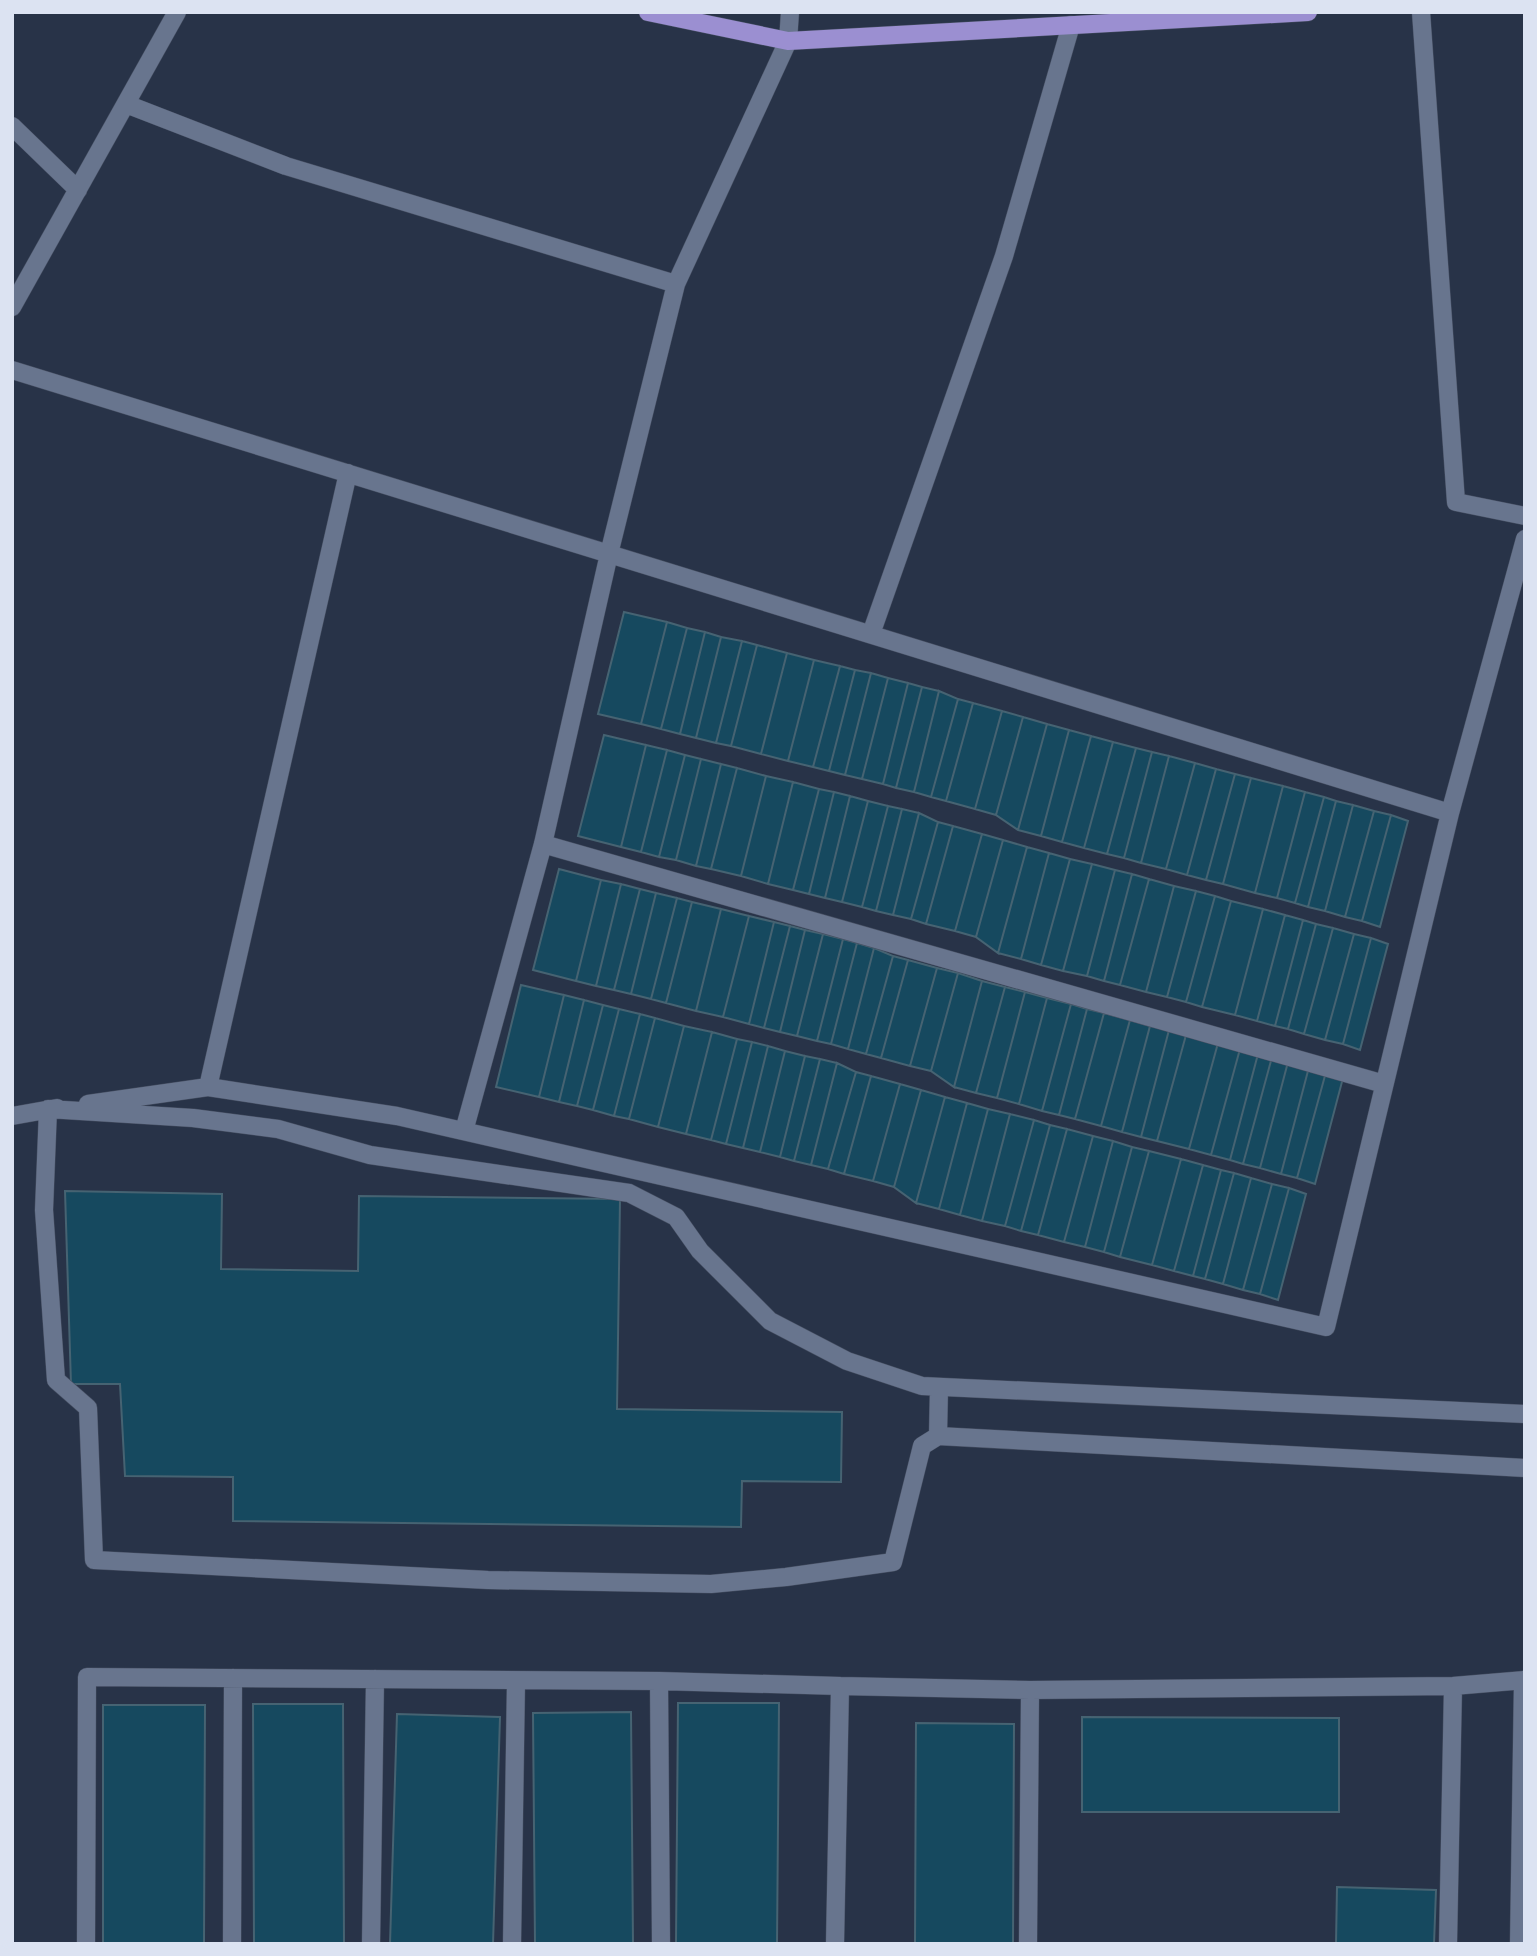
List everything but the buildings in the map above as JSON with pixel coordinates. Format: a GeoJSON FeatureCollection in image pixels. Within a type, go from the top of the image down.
{"type":"FeatureCollection","features":[{"type":"Feature","properties":{"kind":"main road"},"geometry":{"type":"LineString","coordinates":[[648,12],[788,41],[1308,12]]}},
{"type":"Feature","properties":{"kind":"street"},"geometry":{"type":"LineString","coordinates":[[12,307],[177,12]]}},
{"type":"Feature","properties":{"kind":"street"},"geometry":{"type":"LineString","coordinates":[[464,1131],[543,844],[676,285],[788,41],[790,12]]}},
{"type":"Feature","properties":{"kind":"street"},"geometry":{"type":"LineString","coordinates":[[1421,12],[1456,502],[1525,516]]}},
{"type":"Feature","properties":{"kind":"street"},"geometry":{"type":"LineString","coordinates":[[870,634],[1004,256],[1071,25]]}},
{"type":"Feature","properties":{"kind":"street"},"geometry":{"type":"LineString","coordinates":[[126,104],[286,166],[676,285]]}},
{"type":"Feature","properties":{"kind":"street"},"geometry":{"type":"LineString","coordinates":[[12,126],[78,190]]}},
{"type":"Feature","properties":{"kind":"street"},"geometry":{"type":"LineString","coordinates":[[12,370],[1450,813]]}},
{"type":"Feature","properties":{"kind":"street"},"geometry":{"type":"LineString","coordinates":[[208,1087],[348,473]]}},
{"type":"Feature","properties":{"kind":"street"},"geometry":{"type":"LineString","coordinates":[[12,1116],[208,1087],[397,1116],[1326,1327],[1450,813],[1525,539]]}},
{"type":"Feature","properties":{"kind":"street"},"geometry":{"type":"LineString","coordinates":[[543,844],[1384,1084]]}},
{"type":"Feature","properties":{"kind":"street"},"geometry":{"type":"LineString","coordinates":[[48,1109],[193,1118],[278,1129],[370,1155],[629,1193],[676,1217],[700,1251],[769,1321],[847,1361],[922,1386],[1525,1414]]}},
{"type":"Feature","properties":{"kind":"street"},"geometry":{"type":"LineString","coordinates":[[48,1109],[44,1210],[56,1380],[88,1408],[94,1560],[488,1580],[711,1584],[893,1562],[922,1446],[939,1436],[1525,1468]]}},
{"type":"Feature","properties":{"kind":"street"},"geometry":{"type":"LineString","coordinates":[[939,1387],[939,1436]]}},
{"type":"Feature","properties":{"kind":"street"},"geometry":{"type":"LineString","coordinates":[[86,1944],[87,1677],[659,1682],[1030,1690],[1453,1686],[1524,1680],[1519,1944]]}},
{"type":"Feature","properties":{"kind":"street"},"geometry":{"type":"LineString","coordinates":[[232,1944],[233,1678]]}},
{"type":"Feature","properties":{"kind":"street"},"geometry":{"type":"LineString","coordinates":[[371,1944],[375,1679]]}},
{"type":"Feature","properties":{"kind":"street"},"geometry":{"type":"LineString","coordinates":[[512,1944],[516,1681]]}},
{"type":"Feature","properties":{"kind":"street"},"geometry":{"type":"LineString","coordinates":[[659,1682],[661,1944]]}},
{"type":"Feature","properties":{"kind":"street"},"geometry":{"type":"LineString","coordinates":[[835,1944],[840,1686]]}},
{"type":"Feature","properties":{"kind":"street"},"geometry":{"type":"LineString","coordinates":[[1448,1944],[1453,1686]]}},
{"type":"Feature","properties":{"kind":"street"},"geometry":{"type":"LineString","coordinates":[[1028,1944],[1030,1690]]}}]}
